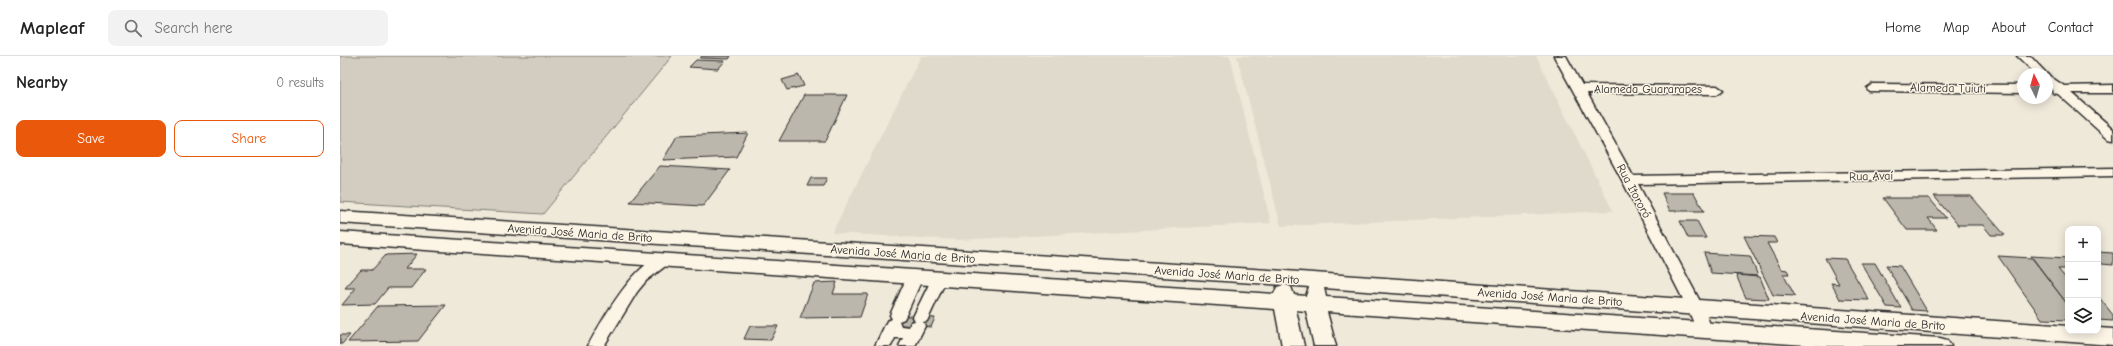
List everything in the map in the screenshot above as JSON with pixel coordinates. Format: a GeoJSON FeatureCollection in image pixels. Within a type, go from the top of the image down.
{"type":"FeatureCollection","features":[{"type":"Feature","properties":{"kind":"main road","name":"Avenida José Maria de Brito"},"geometry":{"type":"LineString","coordinates":[[340,217],[1285,278],[2113,337]]}},
{"type":"Feature","properties":{"kind":"main road","name":"Avenida José Maria de Brito"},"geometry":{"type":"LineString","coordinates":[[340,238],[1940,346]]}},
{"type":"Feature","properties":{"kind":"main road"},"geometry":{"type":"LineString","coordinates":[[1285,278],[1284,302],[1293,346]]}},
{"type":"Feature","properties":{"kind":"main road"},"geometry":{"type":"LineString","coordinates":[[1317,281],[1314,304],[1325,346]]}},
{"type":"Feature","properties":{"kind":"street","name":"Rua Itororó"},"geometry":{"type":"LineString","coordinates":[[1560,56],[1629,180],[1695,307],[1704,329]]}},
{"type":"Feature","properties":{"kind":"street"},"geometry":{"type":"LineString","coordinates":[[2023,56],[2036,68]]}},
{"type":"Feature","properties":{"kind":"street"},"geometry":{"type":"LineString","coordinates":[[2053,83],[2113,136]]}},
{"type":"Feature","properties":{"kind":"street","name":"Alameda Tuiuti"},"geometry":{"type":"LineString","coordinates":[[1873,88],[2017,89]]}},
{"type":"Feature","properties":{"kind":"street","name":"Alameda Guararapes"},"geometry":{"type":"LineString","coordinates":[[1578,89],[1717,90]]}},
{"type":"Feature","properties":{"kind":"street"},"geometry":{"type":"LineString","coordinates":[[2053,90],[2113,89]]}},
{"type":"Feature","properties":{"kind":"street","name":"Rua Avaí"},"geometry":{"type":"LineString","coordinates":[[1629,180],[2113,172]]}},
{"type":"Feature","properties":{"kind":"street"},"geometry":{"type":"LineString","coordinates":[[596,346],[632,288],[641,277],[663,260]]}},
{"type":"Feature","properties":{"kind":"street"},"geometry":{"type":"LineString","coordinates":[[883,346],[915,277]]}},
{"type":"Feature","properties":{"kind":"street"},"geometry":{"type":"LineString","coordinates":[[894,324],[915,331],[940,278]]}},
{"type":"Feature","properties":{"kind":"shaded area"},"geometry":{"type":"Polygon","coordinates":[[[340,56],[672,56],[543,214],[340,202],[340,56]]]}},
{"type":"Feature","properties":{"kind":"shaded area"},"geometry":{"type":"Polygon","coordinates":[[[921,56],[1230,56],[1271,223],[959,240],[832,233],[921,56]]]}},
{"type":"Feature","properties":{"kind":"shaded area"},"geometry":{"type":"Polygon","coordinates":[[[1237,56],[1536,56],[1613,211],[1281,226],[1237,56]]]}},
{"type":"Feature","properties":{"kind":"building"},"geometry":{"type":"Polygon","coordinates":[[[702,56],[731,56],[729,59],[700,58],[702,56]]]}},
{"type":"Feature","properties":{"kind":"building"},"geometry":{"type":"Polygon","coordinates":[[[696,60],[725,61],[718,69],[689,67],[696,60]]]}},
{"type":"Feature","properties":{"kind":"building"},"geometry":{"type":"Polygon","coordinates":[[[799,75],[804,86],[787,90],[782,80],[799,75]]]}},
{"type":"Feature","properties":{"kind":"building"},"geometry":{"type":"Polygon","coordinates":[[[804,95],[847,95],[825,141],[779,141],[804,95]]]}},
{"type":"Feature","properties":{"kind":"building"},"geometry":{"type":"Polygon","coordinates":[[[748,133],[736,157],[663,160],[677,136],[748,133]]]}},
{"type":"Feature","properties":{"kind":"building"},"geometry":{"type":"Polygon","coordinates":[[[660,166],[730,170],[703,206],[630,202],[660,166]]]}},
{"type":"Feature","properties":{"kind":"building"},"geometry":{"type":"Polygon","coordinates":[[[811,178],[827,178],[823,186],[807,186],[811,178]]]}},
{"type":"Feature","properties":{"kind":"building"},"geometry":{"type":"Polygon","coordinates":[[[1662,193],[1694,193],[1704,211],[1670,211],[1662,193]]]}},
{"type":"Feature","properties":{"kind":"building"},"geometry":{"type":"Polygon","coordinates":[[[1934,196],[1971,196],[2005,235],[1991,235],[1983,225],[1958,225],[1934,196]]]}},
{"type":"Feature","properties":{"kind":"building"},"geometry":{"type":"Polygon","coordinates":[[[1883,198],[1929,198],[1946,218],[1928,218],[1937,230],[1907,230],[1883,198]]]}},
{"type":"Feature","properties":{"kind":"building"},"geometry":{"type":"Polygon","coordinates":[[[1680,221],[1697,221],[1706,238],[1688,238],[1680,221]]]}},
{"type":"Feature","properties":{"kind":"building"},"geometry":{"type":"Polygon","coordinates":[[[1744,236],[1774,237],[1777,243],[1767,243],[1781,269],[1787,270],[1789,274],[1783,274],[1795,296],[1773,295],[1744,236]]]}},
{"type":"Feature","properties":{"kind":"building"},"geometry":{"type":"Polygon","coordinates":[[[2101,252],[2113,253],[2113,265],[2102,264],[2101,252]]]}},
{"type":"Feature","properties":{"kind":"building"},"geometry":{"type":"Polygon","coordinates":[[[1704,253],[1750,256],[1758,276],[1711,273],[1704,253]]]}},
{"type":"Feature","properties":{"kind":"building"},"geometry":{"type":"Polygon","coordinates":[[[417,254],[405,269],[426,269],[411,288],[388,288],[375,304],[342,305],[356,288],[345,288],[361,270],[372,270],[386,255],[417,254]]]}},
{"type":"Feature","properties":{"kind":"building"},"geometry":{"type":"Polygon","coordinates":[[[1998,256],[2032,258],[2065,301],[2065,320],[2042,319],[1998,256]]]}},
{"type":"Feature","properties":{"kind":"building"},"geometry":{"type":"Polygon","coordinates":[[[2031,256],[2065,258],[2065,269],[2058,269],[2065,277],[2065,301],[2031,256]]]}},
{"type":"Feature","properties":{"kind":"building"},"geometry":{"type":"Polygon","coordinates":[[[1825,258],[1845,259],[1869,300],[1840,299],[1831,283],[1839,284],[1825,258]]]}},
{"type":"Feature","properties":{"kind":"building"},"geometry":{"type":"Polygon","coordinates":[[[1861,263],[1875,263],[1901,308],[1887,307],[1861,263]]]}},
{"type":"Feature","properties":{"kind":"building"},"geometry":{"type":"Polygon","coordinates":[[[1886,265],[1900,266],[1927,311],[1912,310],[1886,265]]]}},
{"type":"Feature","properties":{"kind":"building"},"geometry":{"type":"Polygon","coordinates":[[[1736,275],[1760,277],[1769,299],[1746,298],[1736,275]]]}},
{"type":"Feature","properties":{"kind":"building"},"geometry":{"type":"Polygon","coordinates":[[[837,282],[833,294],[868,294],[860,317],[800,318],[814,283],[837,282]]]}},
{"type":"Feature","properties":{"kind":"building"},"geometry":{"type":"Polygon","coordinates":[[[2101,300],[2113,315],[2113,321],[2101,320],[2101,300]]]}},
{"type":"Feature","properties":{"kind":"building"},"geometry":{"type":"Polygon","coordinates":[[[446,305],[418,341],[348,342],[378,306],[446,305]]]}},
{"type":"Feature","properties":{"kind":"building"},"geometry":{"type":"Polygon","coordinates":[[[892,315],[935,318],[931,327],[887,324],[892,315]]]}},
{"type":"Feature","properties":{"kind":"building"},"geometry":{"type":"Polygon","coordinates":[[[750,326],[778,326],[771,340],[744,339],[750,326]]]}},
{"type":"Feature","properties":{"kind":"building"},"geometry":{"type":"Polygon","coordinates":[[[340,335],[350,335],[342,344],[340,344],[340,335]]]}}]}
